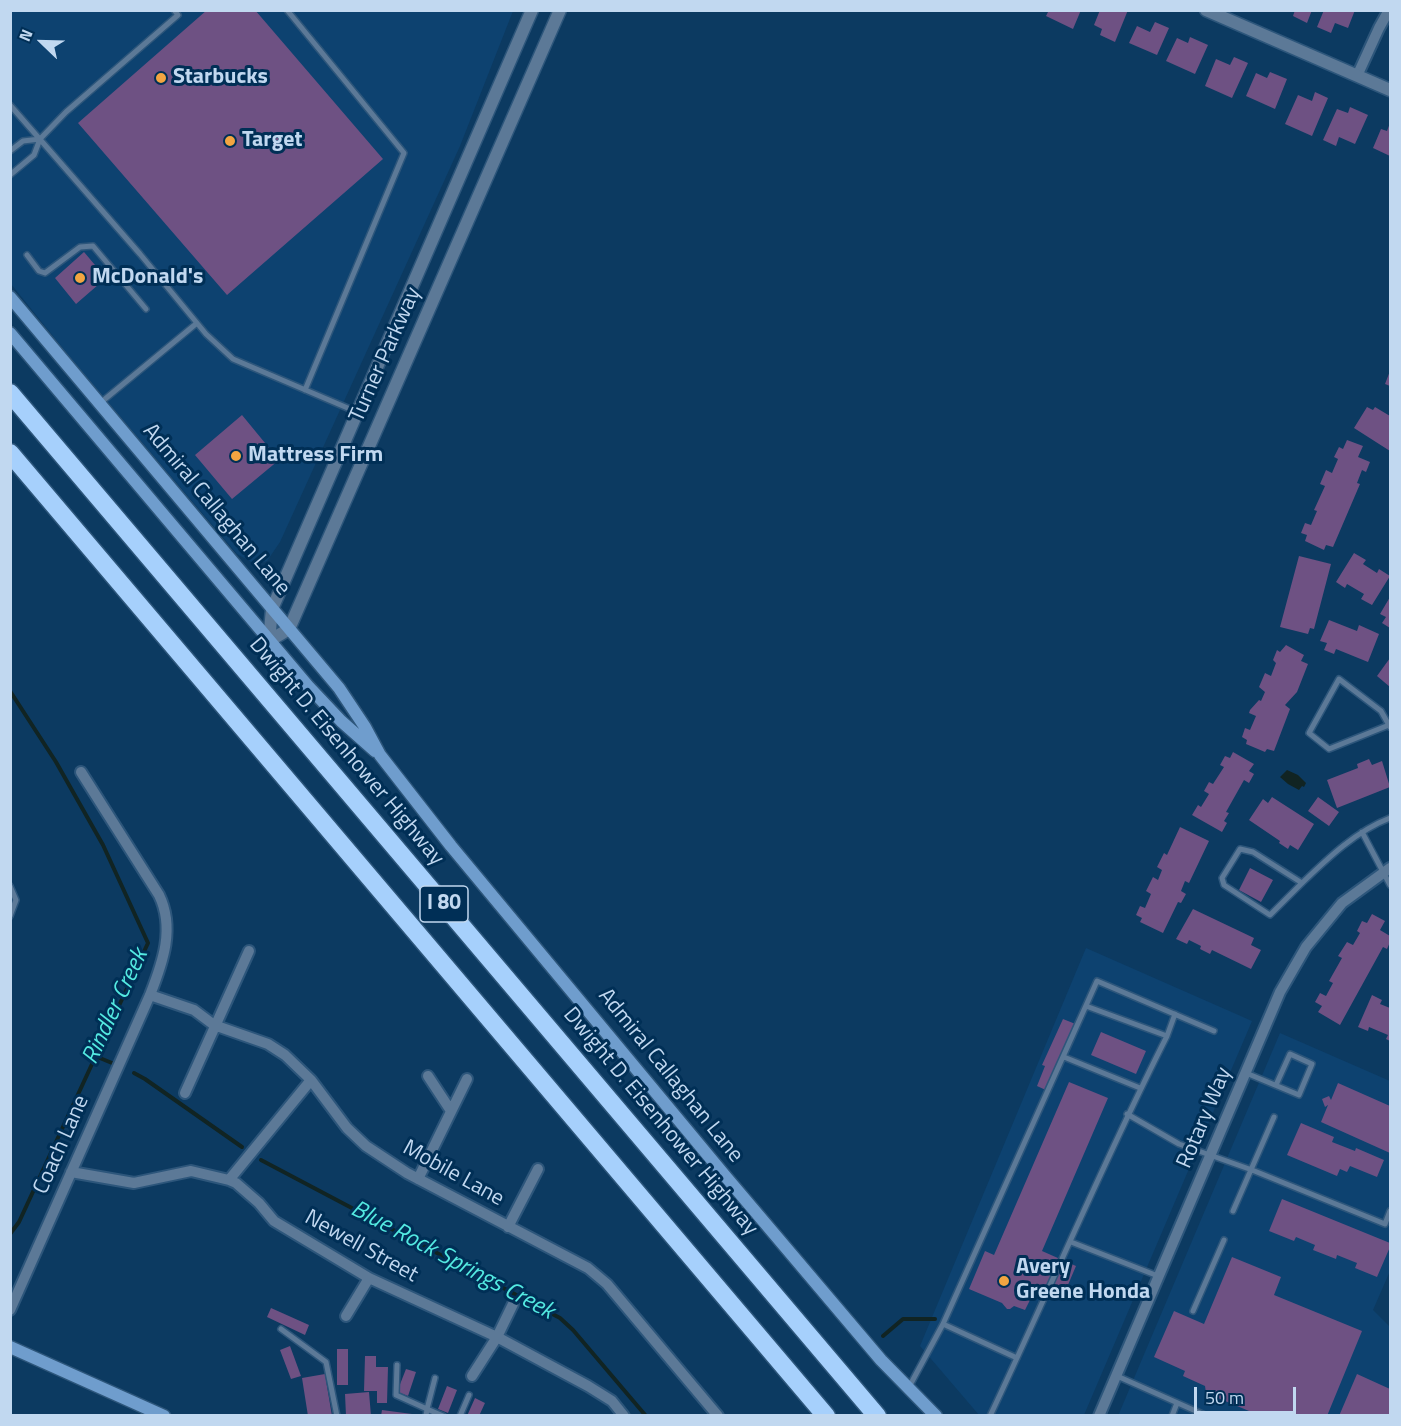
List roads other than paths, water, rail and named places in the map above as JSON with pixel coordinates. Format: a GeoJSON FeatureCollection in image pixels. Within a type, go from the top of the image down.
{"type":"FeatureCollection","features":[{"type":"Feature","properties":{"kind":"highway","name":"Dwight D. Eisenhower Highway"},"geometry":{"type":"LineString","coordinates":[[10,393],[877,1416]]}},
{"type":"Feature","properties":{"kind":"highway","name":"I 80"},"geometry":{"type":"LineString","coordinates":[[10,453],[826,1416]]}},
{"type":"Feature","properties":{"kind":"main road","name":"Admiral Callaghan Lane"},"geometry":{"type":"LineString","coordinates":[[10,297],[339,688],[380,755],[451,846],[881,1360],[936,1416]]}},
{"type":"Feature","properties":{"kind":"main road","name":"Admiral Callaghan Lane"},"geometry":{"type":"LineString","coordinates":[[10,333],[269,641],[340,721],[380,755]]}},
{"type":"Feature","properties":{"kind":"main road"},"geometry":{"type":"LineString","coordinates":[[10,1347],[164,1416]]}},
{"type":"Feature","properties":{"kind":"street","name":"Turner Parkway"},"geometry":{"type":"LineString","coordinates":[[269,641],[272,609],[532,10]]}},
{"type":"Feature","properties":{"kind":"street","name":"Turner Parkway"},"geometry":{"type":"LineString","coordinates":[[289,628],[560,10]]}},
{"type":"Feature","properties":{"kind":"street"},"geometry":{"type":"LineString","coordinates":[[1206,10],[1390,90]]}},
{"type":"Feature","properties":{"kind":"street"},"geometry":{"type":"LineString","coordinates":[[1358,76],[1389,10]]}},
{"type":"Feature","properties":{"kind":"street"},"geometry":{"type":"LineString","coordinates":[[269,641],[289,628]]}},
{"type":"Feature","properties":{"kind":"street","name":"Coach Lane"},"geometry":{"type":"LineString","coordinates":[[10,1310],[150,995],[166,944],[165,907],[81,772]]}},
{"type":"Feature","properties":{"kind":"street","name":"Rotary Way"},"geometry":{"type":"LineString","coordinates":[[1099,1416],[1281,992],[1306,947],[1342,903],[1387,869]]}},
{"type":"Feature","properties":{"kind":"street"},"geometry":{"type":"LineString","coordinates":[[186,1093],[214,1025],[249,951]]}},
{"type":"Feature","properties":{"kind":"street","name":"Mobile Lane"},"geometry":{"type":"LineString","coordinates":[[150,995],[194,1010],[214,1025],[268,1044],[285,1055],[310,1080],[347,1128],[366,1146],[418,1179],[588,1268],[607,1284],[718,1416]]}},
{"type":"Feature","properties":{"kind":"street"},"geometry":{"type":"LineString","coordinates":[[428,1076],[452,1111]]}},
{"type":"Feature","properties":{"kind":"street"},"geometry":{"type":"LineString","coordinates":[[418,1179],[467,1079]]}},
{"type":"Feature","properties":{"kind":"street"},"geometry":{"type":"LineString","coordinates":[[229,1179],[310,1080]]}},
{"type":"Feature","properties":{"kind":"street"},"geometry":{"type":"LineString","coordinates":[[508,1227],[538,1169]]}},
{"type":"Feature","properties":{"kind":"street","name":"Newell Street"},"geometry":{"type":"LineString","coordinates":[[71,1172],[134,1183],[190,1171],[229,1179],[259,1203],[274,1221],[369,1278],[497,1337],[604,1396],[612,1401],[624,1416]]}},
{"type":"Feature","properties":{"kind":"street"},"geometry":{"type":"LineString","coordinates":[[346,1316],[369,1278]]}},
{"type":"Feature","properties":{"kind":"street"},"geometry":{"type":"LineString","coordinates":[[472,1376],[497,1337],[513,1304]]}},
{"type":"Feature","properties":{"kind":"lane"},"geometry":{"type":"LineString","coordinates":[[10,175],[34,155],[40,139],[86,93],[178,15],[174,10]]}},
{"type":"Feature","properties":{"kind":"lane"},"geometry":{"type":"LineString","coordinates":[[287,10],[404,153],[305,390]]}},
{"type":"Feature","properties":{"kind":"lane"},"geometry":{"type":"LineString","coordinates":[[10,105],[140,254],[196,323],[233,359],[357,412]]}},
{"type":"Feature","properties":{"kind":"lane"},"geometry":{"type":"LineString","coordinates":[[10,151],[23,141],[40,139]]}},
{"type":"Feature","properties":{"kind":"lane"},"geometry":{"type":"LineString","coordinates":[[27,255],[39,271],[45,273],[80,247],[93,246],[146,309]]}},
{"type":"Feature","properties":{"kind":"lane"},"geometry":{"type":"LineString","coordinates":[[99,404],[196,323]]}},
{"type":"Feature","properties":{"kind":"lane"},"geometry":{"type":"LineString","coordinates":[[1340,680],[1381,711],[1390,726],[1329,749],[1309,732],[1340,680]]}},
{"type":"Feature","properties":{"kind":"lane"},"geometry":{"type":"LineString","coordinates":[[1302,883],[1253,852],[1240,849],[1222,878],[1224,885],[1270,915],[1326,860],[1371,826],[1390,818]]}},
{"type":"Feature","properties":{"kind":"lane"},"geometry":{"type":"LineString","coordinates":[[1362,832],[1387,869],[1390,885]]}},
{"type":"Feature","properties":{"kind":"lane"},"geometry":{"type":"LineString","coordinates":[[10,886],[16,900],[10,916]]}},
{"type":"Feature","properties":{"kind":"lane"},"geometry":{"type":"LineString","coordinates":[[909,1388],[943,1324],[1097,981],[1214,1031]]}},
{"type":"Feature","properties":{"kind":"lane"},"geometry":{"type":"LineString","coordinates":[[1086,1006],[1167,1036]]}},
{"type":"Feature","properties":{"kind":"lane"},"geometry":{"type":"LineString","coordinates":[[990,1416],[1071,1242],[1127,1114],[1167,1036],[1175,1014]]}},
{"type":"Feature","properties":{"kind":"lane"},"geometry":{"type":"LineString","coordinates":[[1246,1073],[1299,1095],[1312,1064],[1290,1053],[1276,1085]]}},
{"type":"Feature","properties":{"kind":"lane"},"geometry":{"type":"LineString","coordinates":[[1064,1057],[1140,1088]]}},
{"type":"Feature","properties":{"kind":"lane"},"geometry":{"type":"LineString","coordinates":[[1127,1114],[1179,1144],[1252,1170],[1385,1224],[1390,1211]]}},
{"type":"Feature","properties":{"kind":"lane"},"geometry":{"type":"LineString","coordinates":[[1233,1211],[1274,1117]]}},
{"type":"Feature","properties":{"kind":"lane"},"geometry":{"type":"LineString","coordinates":[[1193,1311],[1224,1240]]}},
{"type":"Feature","properties":{"kind":"lane"},"geometry":{"type":"LineString","coordinates":[[1071,1242],[1158,1276]]}},
{"type":"Feature","properties":{"kind":"lane"},"geometry":{"type":"LineString","coordinates":[[943,1324],[1017,1358]]}},
{"type":"Feature","properties":{"kind":"lane"},"geometry":{"type":"LineString","coordinates":[[281,1329],[326,1362],[337,1416]]}},
{"type":"Feature","properties":{"kind":"lane"},"geometry":{"type":"LineString","coordinates":[[397,1365],[396,1395],[427,1412],[443,1416]]}},
{"type":"Feature","properties":{"kind":"lane"},"geometry":{"type":"LineString","coordinates":[[1116,1375],[1207,1416]]}},
{"type":"Feature","properties":{"kind":"lane"},"geometry":{"type":"LineString","coordinates":[[427,1412],[435,1378]]}},
{"type":"Feature","properties":{"kind":"lane"},"geometry":{"type":"LineString","coordinates":[[460,1416],[469,1395]]}},
{"type":"Feature","properties":{"kind":"lane"},"geometry":{"type":"LineString","coordinates":[[1172,1416],[1178,1403]]}},
{"type":"Feature","properties":{"kind":"waterway","name":"Rindler Creek"},"geometry":{"type":"LineString","coordinates":[[10,691],[56,762],[103,845],[148,943],[19,1222],[10,1234]]}},
{"type":"Feature","properties":{"kind":"waterway"},"geometry":{"type":"LineString","coordinates":[[95,1056],[112,1063]]}},
{"type":"Feature","properties":{"kind":"waterway"},"geometry":{"type":"LineString","coordinates":[[134,1073],[242,1147]]}},
{"type":"Feature","properties":{"kind":"waterway","name":"Blue Rock Springs Creek"},"geometry":{"type":"LineString","coordinates":[[261,1160],[560,1318],[573,1330],[646,1416]]}},
{"type":"Feature","properties":{"kind":"waterway"},"geometry":{"type":"LineString","coordinates":[[883,1336],[903,1319],[935,1319]]}},
{"type":"Feature","properties":{"kind":"place","name":"Starbucks"},"geometry":{"type":"Point","coordinates":[161,78]}},
{"type":"Feature","properties":{"kind":"place","name":"Target"},"geometry":{"type":"Point","coordinates":[230,141]}},
{"type":"Feature","properties":{"kind":"place","name":"McDonald's"},"geometry":{"type":"Point","coordinates":[80,278]}},
{"type":"Feature","properties":{"kind":"place","name":"Mattress Firm"},"geometry":{"type":"Point","coordinates":[236,456]}},
{"type":"Feature","properties":{"kind":"place","name":"Avery Greene Honda"},"geometry":{"type":"Point","coordinates":[1004,1281]}}]}
